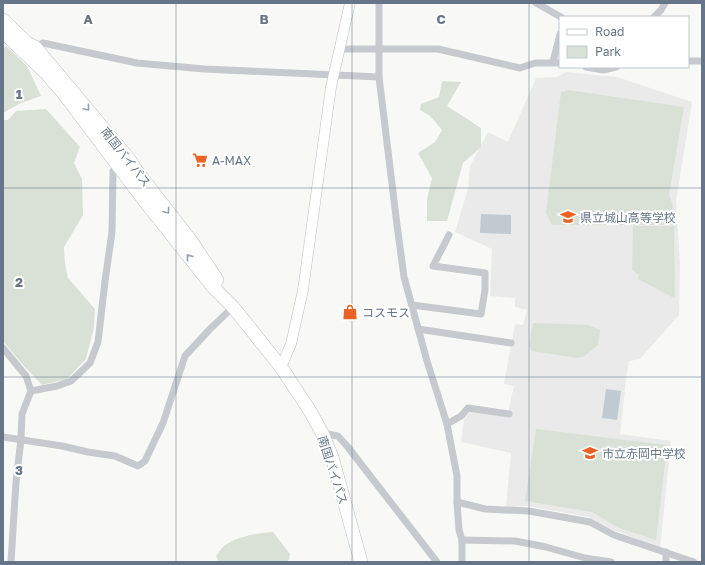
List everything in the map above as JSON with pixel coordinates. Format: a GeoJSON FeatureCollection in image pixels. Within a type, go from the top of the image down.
{"type":"FeatureCollection","features":[{"type":"Feature","properties":{"kind":"highway","name":"南国バイパス"},"geometry":{"type":"LineString","coordinates":[[3,20],[27,43],[30,50],[46,73],[65,95],[213,287],[233,308],[281,367],[310,410],[332,457],[361,562]]}},
{"type":"Feature","properties":{"kind":"highway","name":"南国バイパス"},"geometry":{"type":"LineString","coordinates":[[3,32],[30,50],[129,159],[191,241],[220,283],[233,308]]}},
{"type":"Feature","properties":{"kind":"street"},"geometry":{"type":"LineString","coordinates":[[281,367],[291,344],[303,290],[322,142],[333,74],[350,3]]}},
{"type":"Feature","properties":{"kind":"street"},"geometry":{"type":"LineString","coordinates":[[379,3],[379,76],[404,277],[427,361],[447,424],[457,476],[457,502],[462,540],[462,562]]}},
{"type":"Feature","properties":{"kind":"street"},"geometry":{"type":"LineString","coordinates":[[536,3],[559,16]]}},
{"type":"Feature","properties":{"kind":"street"},"geometry":{"type":"LineString","coordinates":[[655,16],[665,3]]}},
{"type":"Feature","properties":{"kind":"street"},"geometry":{"type":"LineString","coordinates":[[30,50],[43,43],[137,63],[167,66],[204,69],[379,76]]}},
{"type":"Feature","properties":{"kind":"street"},"geometry":{"type":"LineString","coordinates":[[340,49],[438,49],[520,68],[535,63],[557,62],[559,43]]}},
{"type":"Feature","properties":{"kind":"street"},"geometry":{"type":"LineString","coordinates":[[689,61],[702,61]]}},
{"type":"Feature","properties":{"kind":"street"},"geometry":{"type":"LineString","coordinates":[[591,68],[602,70],[611,68]]}},
{"type":"Feature","properties":{"kind":"street"},"geometry":{"type":"LineString","coordinates":[[31,391],[57,386],[71,381],[90,363],[98,342],[112,232],[113,171],[118,165],[129,159]]}},
{"type":"Feature","properties":{"kind":"street"},"geometry":{"type":"LineString","coordinates":[[412,306],[481,314],[485,290],[485,273],[433,266],[448,235]]}},
{"type":"Feature","properties":{"kind":"street"},"geometry":{"type":"LineString","coordinates":[[3,437],[115,456],[138,466],[145,461],[162,423],[185,356],[210,329],[233,308]]}},
{"type":"Feature","properties":{"kind":"street"},"geometry":{"type":"LineString","coordinates":[[418,329],[511,343]]}},
{"type":"Feature","properties":{"kind":"street"},"geometry":{"type":"LineString","coordinates":[[3,348],[26,376],[31,391],[22,414],[11,562]]}},
{"type":"Feature","properties":{"kind":"street"},"geometry":{"type":"LineString","coordinates":[[447,424],[461,416],[468,408],[508,414]]}},
{"type":"Feature","properties":{"kind":"street"},"geometry":{"type":"LineString","coordinates":[[322,433],[338,436],[347,446],[437,562]]}},
{"type":"Feature","properties":{"kind":"street"},"geometry":{"type":"LineString","coordinates":[[457,502],[485,509],[529,511],[590,522],[614,535],[694,562]]}},
{"type":"Feature","properties":{"kind":"street"},"geometry":{"type":"LineString","coordinates":[[462,540],[515,541],[546,547],[585,558],[611,562]]}},
{"type":"Feature","properties":{"kind":"street"},"geometry":{"type":"LineString","coordinates":[[666,552],[666,562]]}},
{"type":"Feature","properties":{"kind":"shaded area","name":"県立城山高等学校"},"geometry":{"type":"Polygon","coordinates":[[[566,72],[617,77],[692,102],[676,201],[680,263],[679,315],[640,359],[629,361],[620,434],[671,441],[660,548],[611,529],[588,517],[527,506],[506,507],[511,453],[461,442],[464,419],[471,411],[507,417],[514,386],[504,384],[515,324],[523,325],[527,310],[515,307],[515,298],[490,296],[492,249],[455,232],[468,189],[470,166],[488,132],[508,142],[536,78],[557,77],[566,72]]]}},
{"type":"Feature","properties":{"kind":"shaded area"},"geometry":{"type":"Polygon","coordinates":[[[481,214],[511,215],[511,234],[480,233],[481,214]]]}},
{"type":"Feature","properties":{"kind":"shaded area"},"geometry":{"type":"Polygon","coordinates":[[[606,389],[621,391],[617,420],[602,418],[606,389]]]}},
{"type":"Feature","properties":{"kind":"green space"},"geometry":{"type":"Polygon","coordinates":[[[6,46],[27,66],[41,96],[21,103],[3,113],[3,47],[6,46]]]}},
{"type":"Feature","properties":{"kind":"green space"},"geometry":{"type":"Polygon","coordinates":[[[442,81],[461,82],[447,106],[481,128],[481,147],[463,163],[447,221],[427,221],[427,199],[432,178],[418,153],[435,142],[442,130],[430,116],[420,110],[421,104],[439,97],[442,81]]]}},
{"type":"Feature","properties":{"kind":"green space"},"geometry":{"type":"Polygon","coordinates":[[[568,90],[684,107],[669,195],[672,203],[674,225],[552,225],[546,213],[561,92],[568,90]]]}},
{"type":"Feature","properties":{"kind":"green space"},"geometry":{"type":"Polygon","coordinates":[[[46,109],[80,147],[74,163],[82,179],[83,215],[64,247],[65,264],[68,278],[95,309],[94,328],[86,359],[67,379],[42,385],[3,341],[3,120],[8,120],[16,111],[46,109]]]}},
{"type":"Feature","properties":{"kind":"green space"},"geometry":{"type":"Polygon","coordinates":[[[633,226],[674,226],[675,298],[638,279],[639,275],[632,270],[633,226]]]}},
{"type":"Feature","properties":{"kind":"green space"},"geometry":{"type":"Polygon","coordinates":[[[533,323],[588,325],[600,330],[598,345],[583,357],[577,358],[532,351],[529,346],[533,323]]]}},
{"type":"Feature","properties":{"kind":"green space"},"geometry":{"type":"Polygon","coordinates":[[[536,429],[667,445],[656,540],[619,528],[592,512],[525,501],[536,429]]]}},
{"type":"Feature","properties":{"kind":"green space"},"geometry":{"type":"Polygon","coordinates":[[[273,532],[290,554],[289,560],[285,562],[219,562],[216,556],[223,547],[241,537],[273,532]]]}},
{"type":"Feature","properties":{"kind":"place","name":"A-MAX"},"geometry":{"type":"Point","coordinates":[200,160]}},
{"type":"Feature","properties":{"kind":"place","name":"県立城山高等学校"},"geometry":{"type":"Point","coordinates":[568,217]}},
{"type":"Feature","properties":{"kind":"place","name":"コスモス"},"geometry":{"type":"Point","coordinates":[350,312]}},
{"type":"Feature","properties":{"kind":"place","name":"市立赤岡中学校"},"geometry":{"type":"Point","coordinates":[590,453]}}]}
